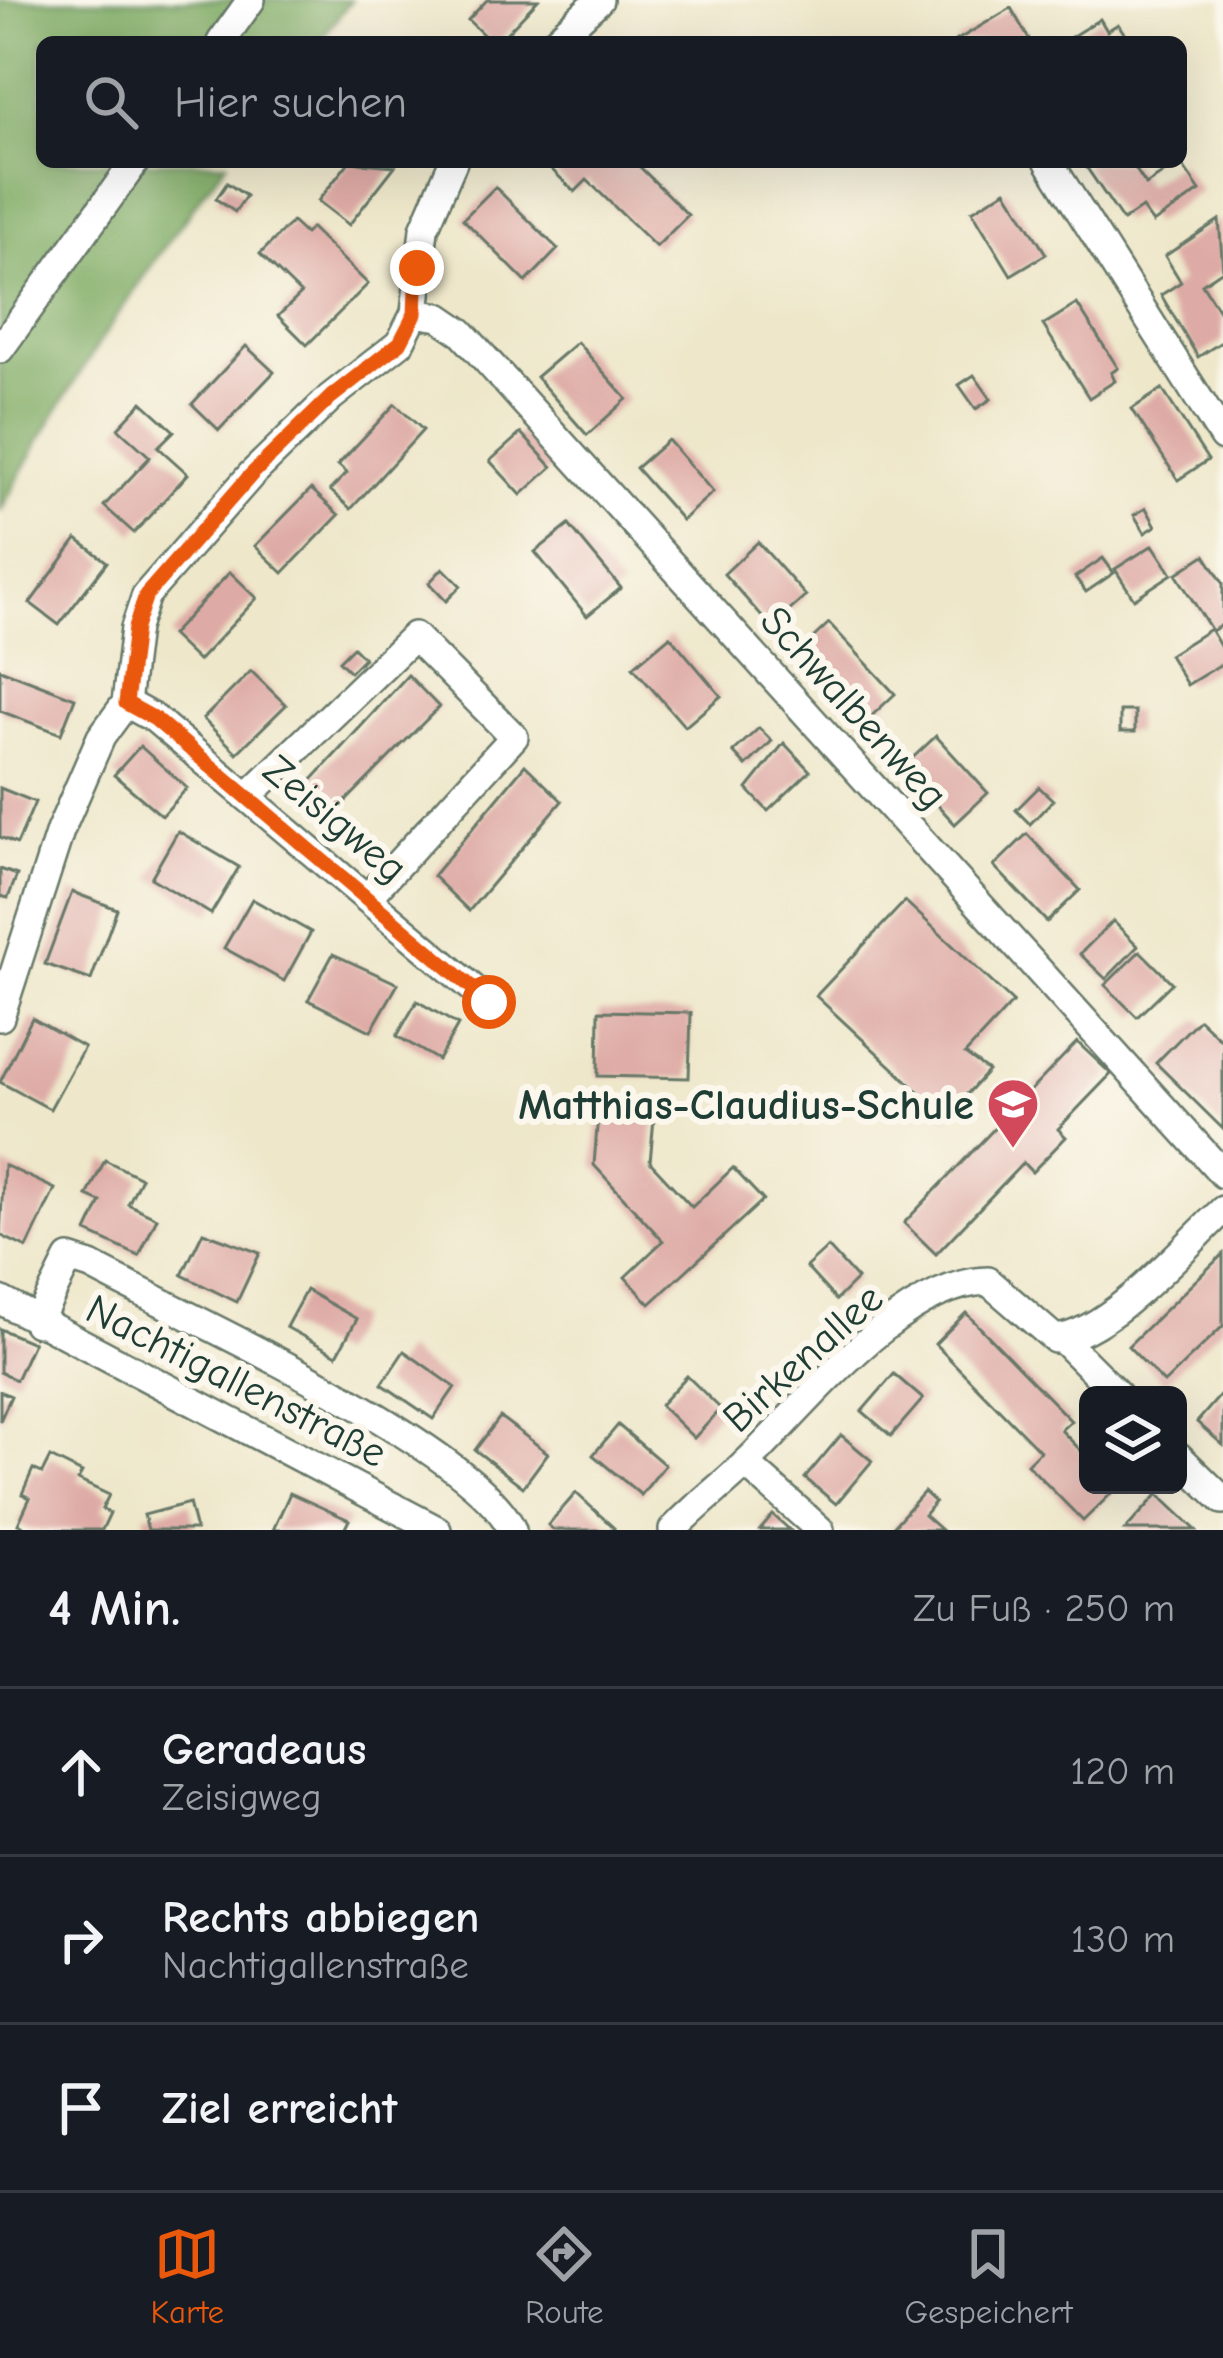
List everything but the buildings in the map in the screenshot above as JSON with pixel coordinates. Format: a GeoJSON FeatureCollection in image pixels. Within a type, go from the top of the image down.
{"type":"FeatureCollection","features":[{"type":"Feature","properties":{"kind":"street"},"geometry":{"type":"LineString","coordinates":[[225,36],[251,0]]}},
{"type":"Feature","properties":{"kind":"street"},"geometry":{"type":"LineString","coordinates":[[560,36],[599,0]]}},
{"type":"Feature","properties":{"kind":"street"},"geometry":{"type":"LineString","coordinates":[[0,349],[131,168]]}},
{"type":"Feature","properties":{"kind":"street"},"geometry":{"type":"LineString","coordinates":[[0,1017],[60,831],[101,737],[126,703],[135,628],[146,595],[167,566],[331,397],[400,343],[415,314],[424,230],[450,168]]}},
{"type":"Feature","properties":{"kind":"street"},"geometry":{"type":"LineString","coordinates":[[1053,168],[1223,437]]}},
{"type":"Feature","properties":{"kind":"street","name":"Schwalbenweg"},"geometry":{"type":"LineString","coordinates":[[415,314],[439,317],[461,332],[1223,1174]]}},
{"type":"Feature","properties":{"kind":"street"},"geometry":{"type":"LineString","coordinates":[[247,797],[414,636],[514,737],[367,898]]}},
{"type":"Feature","properties":{"kind":"street","name":"Zeisigweg"},"geometry":{"type":"LineString","coordinates":[[126,703],[155,719],[489,1002]]}},
{"type":"Feature","properties":{"kind":"street"},"geometry":{"type":"LineString","coordinates":[[1062,1339],[1107,1316],[1223,1210]]}},
{"type":"Feature","properties":{"kind":"street"},"geometry":{"type":"LineString","coordinates":[[37,1323],[69,1258],[91,1266],[338,1395],[437,1454],[504,1511],[512,1530]]}},
{"type":"Feature","properties":{"kind":"street","name":"Birkenallee"},"geometry":{"type":"LineString","coordinates":[[673,1530],[884,1329],[963,1282],[988,1281],[1037,1327],[1062,1339],[1109,1386]]}},
{"type":"Feature","properties":{"kind":"street","name":"Nachtigallenstraße"},"geometry":{"type":"LineString","coordinates":[[0,1300],[437,1530]]}},
{"type":"Feature","properties":{"kind":"street"},"geometry":{"type":"LineString","coordinates":[[746,1464],[820,1530]]}},
{"type":"Feature","properties":{"kind":"street"},"geometry":{"type":"LineString","coordinates":[[1187,1465],[1223,1500]]}},
{"type":"Feature","properties":{"kind":"green space"},"geometry":{"type":"Polygon","coordinates":[[[0,0],[351,0],[324,36],[36,36],[36,168],[223,168],[106,332],[0,512],[0,0]]]}},
{"type":"Feature","properties":{"kind":"place","name":"Matthias-Claudius-Schule"},"geometry":{"type":"Point","coordinates":[1013,1150]}},
{"type":"Feature","properties":{"kind":"route"},"geometry":{"type":"LineString","coordinates":[[417,268],[415,314],[400,343],[331,397],[251,475],[146,595],[135,628],[126,703],[155,719],[489,1002]]}}]}
